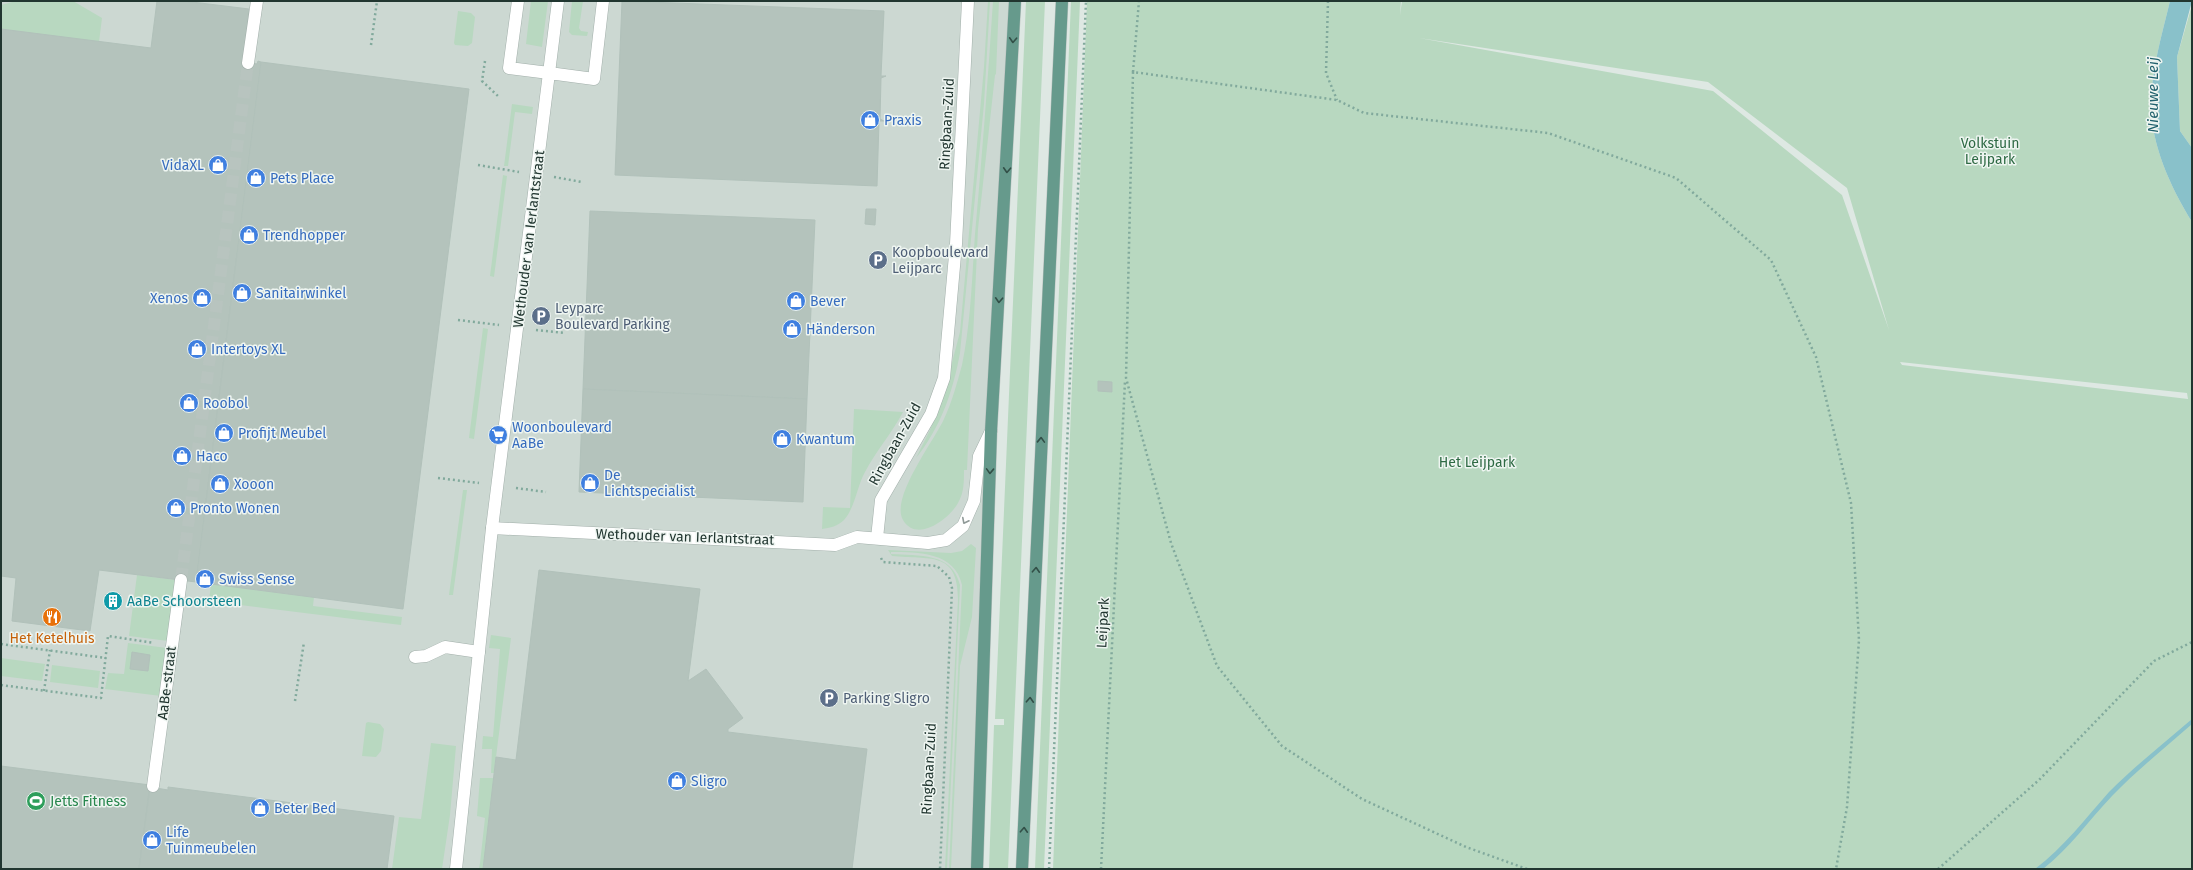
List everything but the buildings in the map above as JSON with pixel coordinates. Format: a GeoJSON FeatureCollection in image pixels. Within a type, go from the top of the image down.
{"type":"FeatureCollection","features":[{"type":"Feature","properties":{"kind":"main road"},"geometry":{"type":"LineString","coordinates":[[977,869],[991,431],[1015,1]]}},
{"type":"Feature","properties":{"kind":"main road"},"geometry":{"type":"LineString","coordinates":[[1022,869],[1062,1]]}},
{"type":"Feature","properties":{"kind":"street"},"geometry":{"type":"LineString","coordinates":[[248,63],[257,1]]}},
{"type":"Feature","properties":{"kind":"street"},"geometry":{"type":"LineString","coordinates":[[518,1],[509,68],[594,79],[603,1]]}},
{"type":"Feature","properties":{"kind":"street"},"geometry":{"type":"LineString","coordinates":[[549,73],[558,1]]}},
{"type":"Feature","properties":{"kind":"street","name":"Ringbaan-Zuid"},"geometry":{"type":"LineString","coordinates":[[877,538],[880,500],[931,414],[944,378],[956,244],[968,1]]}},
{"type":"Feature","properties":{"kind":"street","name":"Wethouder van Ierlantstraat"},"geometry":{"type":"LineString","coordinates":[[456,869],[492,528],[549,73]]}},
{"type":"Feature","properties":{"kind":"street","name":"Wethouder van Ierlantstraat"},"geometry":{"type":"LineString","coordinates":[[492,528],[835,545],[857,537],[928,543],[946,540],[963,526],[974,501],[979,456],[991,431]]}},
{"type":"Feature","properties":{"kind":"street","name":"AaBe-straat"},"geometry":{"type":"LineString","coordinates":[[153,786],[181,580]]}},
{"type":"Feature","properties":{"kind":"street"},"geometry":{"type":"LineString","coordinates":[[415,657],[426,656],[445,647],[479,652]]}},
{"type":"Feature","properties":{"kind":"path"},"geometry":{"type":"LineString","coordinates":[[371,45],[377,1]]}},
{"type":"Feature","properties":{"kind":"path"},"geometry":{"type":"LineString","coordinates":[[1049,869],[1086,1]]}},
{"type":"Feature","properties":{"kind":"path"},"geometry":{"type":"LineString","coordinates":[[1139,1],[1133,72],[1126,378],[1171,543],[1217,666],[1282,746],[1362,799],[1466,847],[1528,869]]}},
{"type":"Feature","properties":{"kind":"path"},"geometry":{"type":"LineString","coordinates":[[1328,1],[1326,73],[1337,100]]}},
{"type":"Feature","properties":{"kind":"path"},"geometry":{"type":"LineString","coordinates":[[485,61],[482,81],[499,98]]}},
{"type":"Feature","properties":{"kind":"path"},"geometry":{"type":"LineString","coordinates":[[1133,72],[1337,100],[1364,113],[1548,133],[1676,178],[1771,260],[1816,357],[1851,503],[1859,640],[1847,807],[1836,869]]}},
{"type":"Feature","properties":{"kind":"path","name":"Leijpark"},"geometry":{"type":"LineString","coordinates":[[1101,869],[1126,378]]}},
{"type":"Feature","properties":{"kind":"path","name":"Ringbaan-Zuid"},"geometry":{"type":"LineString","coordinates":[[877,538],[877,551],[883,562],[937,566],[949,577],[952,588],[940,869]]}},
{"type":"Feature","properties":{"kind":"path"},"geometry":{"type":"LineString","coordinates":[[1,685],[101,698],[108,636],[172,645]]}},
{"type":"Feature","properties":{"kind":"path"},"geometry":{"type":"LineString","coordinates":[[295,702],[304,642]]}},
{"type":"Feature","properties":{"kind":"path"},"geometry":{"type":"LineString","coordinates":[[1938,869],[2039,780],[2154,661],[2192,642]]}},
{"type":"Feature","properties":{"kind":"path"},"geometry":{"type":"LineString","coordinates":[[1,644],[106,658]]}},
{"type":"Feature","properties":{"kind":"path"},"geometry":{"type":"LineString","coordinates":[[44,691],[50,650]]}},
{"type":"Feature","properties":{"kind":"shaded area","name":"Woonboulevard AaBe"},"geometry":{"type":"Polygon","coordinates":[[[1,1],[1013,1],[978,869],[1,869],[1,1]]]}},
{"type":"Feature","properties":{"kind":"green space"},"geometry":{"type":"Polygon","coordinates":[[[16,1],[73,1],[102,18],[99,42],[1,29],[1,5],[16,1]]]}},
{"type":"Feature","properties":{"kind":"green space"},"geometry":{"type":"Polygon","coordinates":[[[531,1],[548,1],[542,47],[526,44],[531,1]]]}},
{"type":"Feature","properties":{"kind":"green space"},"geometry":{"type":"Polygon","coordinates":[[[572,1],[583,1],[579,28],[581,31],[588,32],[587,36],[572,35],[569,32],[572,1]]]}},
{"type":"Feature","properties":{"kind":"green space"},"geometry":{"type":"Polygon","coordinates":[[[988,1],[990,1],[984,104],[960,353],[954,381],[945,408],[932,434],[916,458],[930,430],[943,397],[960,332],[984,67],[988,1]]]}},
{"type":"Feature","properties":{"kind":"green space"},"geometry":{"type":"Polygon","coordinates":[[[993,1],[999,1],[996,74],[978,229],[967,470],[964,470],[962,494],[955,508],[949,515],[933,526],[917,530],[909,527],[903,520],[901,510],[903,498],[915,470],[944,419],[954,392],[965,349],[971,300],[993,1]]]}},
{"type":"Feature","properties":{"kind":"green space"},"geometry":{"type":"Polygon","coordinates":[[[1026,1],[1045,1],[1008,869],[989,869],[994,725],[1004,725],[1004,719],[995,719],[1026,1]]]}},
{"type":"Feature","properties":{"kind":"green space"},"geometry":{"type":"Polygon","coordinates":[[[1071,1],[1080,1],[1044,869],[1035,869],[1071,1]]]}},
{"type":"Feature","properties":{"kind":"green space","name":"Het Leijpark"},"geometry":{"type":"Polygon","coordinates":[[[1087,1],[1401,1],[1400,15],[1402,1],[2170,1],[2155,64],[2151,103],[2154,134],[2163,165],[2176,194],[2192,222],[2192,869],[1053,869],[1087,1]],[[1419,38],[1713,91],[1842,195],[1889,330],[1847,188],[1708,82],[1419,38]],[[1900,362],[1902,365],[2188,399],[2187,393],[1900,362]]]}},
{"type":"Feature","properties":{"kind":"green space"},"geometry":{"type":"Polygon","coordinates":[[[2192,5],[2192,148],[2180,131],[2177,57],[2192,5]]]}},
{"type":"Feature","properties":{"kind":"green space"},"geometry":{"type":"Polygon","coordinates":[[[458,11],[471,13],[475,17],[472,43],[468,46],[455,45],[454,43],[458,11]]]}},
{"type":"Feature","properties":{"kind":"green space"},"geometry":{"type":"Polygon","coordinates":[[[512,104],[533,107],[532,114],[515,112],[508,166],[504,166],[512,104]]]}},
{"type":"Feature","properties":{"kind":"green space"},"geometry":{"type":"Polygon","coordinates":[[[503,175],[507,176],[494,277],[490,276],[503,175]]]}},
{"type":"Feature","properties":{"kind":"green space"},"geometry":{"type":"Polygon","coordinates":[[[483,328],[488,329],[474,439],[469,438],[483,328]]]}},
{"type":"Feature","properties":{"kind":"green space"},"geometry":{"type":"Polygon","coordinates":[[[854,409],[903,412],[865,472],[848,515],[839,524],[822,529],[823,507],[850,508],[854,409]]]}},
{"type":"Feature","properties":{"kind":"green space"},"geometry":{"type":"Polygon","coordinates":[[[463,490],[467,490],[453,595],[449,595],[463,490]]]}},
{"type":"Feature","properties":{"kind":"green space"},"geometry":{"type":"Polygon","coordinates":[[[971,544],[976,548],[972,617],[960,666],[951,869],[949,869],[962,585],[958,574],[952,566],[944,560],[923,554],[891,552],[891,554],[923,556],[942,561],[950,567],[956,574],[960,585],[947,869],[945,869],[958,599],[957,583],[953,572],[947,565],[939,561],[929,558],[892,556],[888,550],[951,553],[962,551],[971,544]]]}},
{"type":"Feature","properties":{"kind":"green space"},"geometry":{"type":"Polygon","coordinates":[[[137,575],[176,580],[168,641],[129,636],[137,575]]]}},
{"type":"Feature","properties":{"kind":"green space"},"geometry":{"type":"Polygon","coordinates":[[[211,584],[314,597],[313,606],[402,617],[401,625],[209,601],[211,584]]]}},
{"type":"Feature","properties":{"kind":"green space"},"geometry":{"type":"Polygon","coordinates":[[[491,635],[511,638],[494,773],[491,773],[492,749],[482,749],[483,736],[493,737],[500,649],[489,648],[491,635]]]}},
{"type":"Feature","properties":{"kind":"green space"},"geometry":{"type":"Polygon","coordinates":[[[128,643],[167,648],[161,696],[105,689],[108,673],[124,674],[128,643]]]}},
{"type":"Feature","properties":{"kind":"green space"},"geometry":{"type":"Polygon","coordinates":[[[1,658],[45,664],[42,681],[1,676],[1,658]]]}},
{"type":"Feature","properties":{"kind":"green space"},"geometry":{"type":"Polygon","coordinates":[[[52,665],[100,671],[98,688],[50,682],[52,665]]]}},
{"type":"Feature","properties":{"kind":"green space"},"geometry":{"type":"Polygon","coordinates":[[[366,723],[380,724],[384,729],[381,751],[376,757],[362,756],[366,723]]]}},
{"type":"Feature","properties":{"kind":"green space"},"geometry":{"type":"Polygon","coordinates":[[[431,743],[456,746],[450,815],[442,869],[392,869],[399,817],[421,819],[431,743]]]}},
{"type":"Feature","properties":{"kind":"green space"},"geometry":{"type":"Polygon","coordinates":[[[480,778],[494,778],[483,869],[479,869],[485,818],[477,816],[480,778]]]}},
{"type":"Feature","properties":{"kind":"water","name":"Nieuwe Leij"},"geometry":{"type":"Polygon","coordinates":[[[2170,1],[2192,1],[2177,57],[2180,131],[2192,148],[2192,222],[2176,194],[2163,165],[2154,134],[2152,119],[2151,103],[2153,77],[2170,1]]]}},
{"type":"Feature","properties":{"kind":"water"},"geometry":{"type":"Polygon","coordinates":[[[2192,719],[2192,724],[2122,786],[2053,861],[2043,869],[2035,869],[2065,842],[2119,782],[2192,719]]]}},
{"type":"Feature","properties":{"kind":"tunnel"},"geometry":{"type":"LineString","coordinates":[[181,580],[248,63]]}},
{"type":"Feature","properties":{"kind":"place","name":"Praxis"},"geometry":{"type":"Point","coordinates":[870,120]}},
{"type":"Feature","properties":{"kind":"place","name":"VidaXL"},"geometry":{"type":"Point","coordinates":[218,165]}},
{"type":"Feature","properties":{"kind":"place","name":"Pets Place"},"geometry":{"type":"Point","coordinates":[256,178]}},
{"type":"Feature","properties":{"kind":"place","name":"Trendhopper"},"geometry":{"type":"Point","coordinates":[249,235]}},
{"type":"Feature","properties":{"kind":"place","name":"Koopboulevard Leijparc"},"geometry":{"type":"Point","coordinates":[878,260]}},
{"type":"Feature","properties":{"kind":"place","name":"Sanitairwinkel"},"geometry":{"type":"Point","coordinates":[242,293]}},
{"type":"Feature","properties":{"kind":"place","name":"Xenos"},"geometry":{"type":"Point","coordinates":[202,298]}},
{"type":"Feature","properties":{"kind":"place","name":"Bever"},"geometry":{"type":"Point","coordinates":[796,301]}},
{"type":"Feature","properties":{"kind":"place","name":"Leyparc Boulevard Parking"},"geometry":{"type":"Point","coordinates":[541,316]}},
{"type":"Feature","properties":{"kind":"place","name":"Händerson"},"geometry":{"type":"Point","coordinates":[792,329]}},
{"type":"Feature","properties":{"kind":"place","name":"Intertoys XL"},"geometry":{"type":"Point","coordinates":[197,349]}},
{"type":"Feature","properties":{"kind":"place","name":"Roobol"},"geometry":{"type":"Point","coordinates":[189,403]}},
{"type":"Feature","properties":{"kind":"place","name":"Profijt Meubel"},"geometry":{"type":"Point","coordinates":[224,433]}},
{"type":"Feature","properties":{"kind":"place","name":"Woonboulevard AaBe"},"geometry":{"type":"Point","coordinates":[498,435]}},
{"type":"Feature","properties":{"kind":"place","name":"Kwantum"},"geometry":{"type":"Point","coordinates":[782,439]}},
{"type":"Feature","properties":{"kind":"place","name":"Haco"},"geometry":{"type":"Point","coordinates":[182,456]}},
{"type":"Feature","properties":{"kind":"place","name":"De Lichtspecialist"},"geometry":{"type":"Point","coordinates":[590,483]}},
{"type":"Feature","properties":{"kind":"place","name":"Xooon"},"geometry":{"type":"Point","coordinates":[220,484]}},
{"type":"Feature","properties":{"kind":"place","name":"Pronto Wonen"},"geometry":{"type":"Point","coordinates":[176,508]}},
{"type":"Feature","properties":{"kind":"place","name":"Swiss Sense"},"geometry":{"type":"Point","coordinates":[205,579]}},
{"type":"Feature","properties":{"kind":"place","name":"AaBe Schoorsteen"},"geometry":{"type":"Point","coordinates":[113,601]}},
{"type":"Feature","properties":{"kind":"place","name":"Het Ketelhuis"},"geometry":{"type":"Point","coordinates":[52,617]}},
{"type":"Feature","properties":{"kind":"place","name":"Parking Sligro"},"geometry":{"type":"Point","coordinates":[829,698]}},
{"type":"Feature","properties":{"kind":"place","name":"Sligro"},"geometry":{"type":"Point","coordinates":[677,781]}},
{"type":"Feature","properties":{"kind":"place","name":"Jetts Fitness"},"geometry":{"type":"Point","coordinates":[36,801]}},
{"type":"Feature","properties":{"kind":"place","name":"Beter Bed"},"geometry":{"type":"Point","coordinates":[260,808]}},
{"type":"Feature","properties":{"kind":"place","name":"Life Tuinmeubelen"},"geometry":{"type":"Point","coordinates":[152,840]}},
{"type":"Feature","properties":{"kind":"park label","name":"Volkstuin Leijpark"},"geometry":{"type":"Point","coordinates":[1990,152]}}]}
